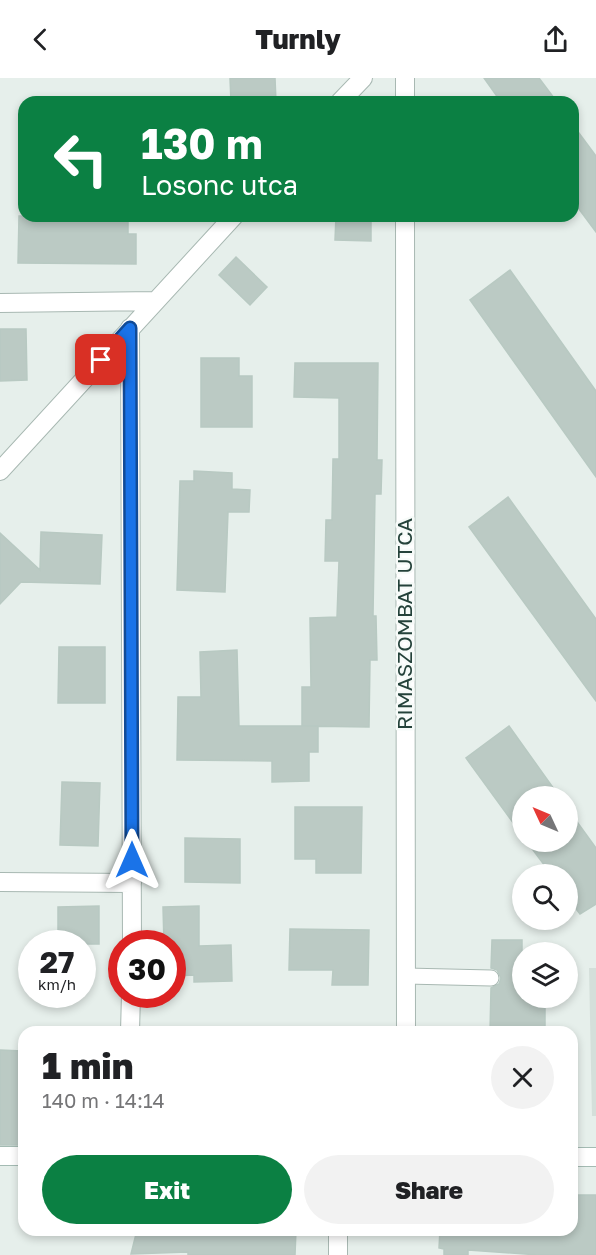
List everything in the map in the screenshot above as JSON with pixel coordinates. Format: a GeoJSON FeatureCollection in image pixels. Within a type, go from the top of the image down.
{"type":"FeatureCollection","features":[{"type":"Feature","properties":{"kind":"street"},"geometry":{"type":"LineString","coordinates":[[346,96],[363,78]]}},
{"type":"Feature","properties":{"kind":"street"},"geometry":{"type":"LineString","coordinates":[[405,78],[405,96]]}},
{"type":"Feature","properties":{"kind":"street"},"geometry":{"type":"LineString","coordinates":[[0,471],[228,222]]}},
{"type":"Feature","properties":{"kind":"street","name":"RIMASZOMBAT UTCA"},"geometry":{"type":"LineString","coordinates":[[405,222],[406,1026]]}},
{"type":"Feature","properties":{"kind":"street"},"geometry":{"type":"LineString","coordinates":[[0,303],[155,301]]}},
{"type":"Feature","properties":{"kind":"street"},"geometry":{"type":"LineString","coordinates":[[130,328],[132,930]]}},
{"type":"Feature","properties":{"kind":"street"},"geometry":{"type":"LineString","coordinates":[[0,882],[132,883]]}},
{"type":"Feature","properties":{"kind":"street"},"geometry":{"type":"LineString","coordinates":[[130,1026],[131,1008]]}},
{"type":"Feature","properties":{"kind":"street"},"geometry":{"type":"LineString","coordinates":[[0,1156],[18,1156]]}},
{"type":"Feature","properties":{"kind":"street"},"geometry":{"type":"LineString","coordinates":[[578,1157],[596,1157]]}},
{"type":"Feature","properties":{"kind":"street"},"geometry":{"type":"LineString","coordinates":[[338,1236],[338,1255]]}},
{"type":"Feature","properties":{"kind":"lane"},"geometry":{"type":"LineString","coordinates":[[406,976],[491,978]]}},
{"type":"Feature","properties":{"kind":"shaded area"},"geometry":{"type":"Polygon","coordinates":[[[589,968],[596,968],[596,1116],[592,1116],[589,968]]]}},
{"type":"Feature","properties":{"kind":"building"},"geometry":{"type":"Polygon","coordinates":[[[230,78],[275,78],[276,96],[231,96],[230,78]]]}},
{"type":"Feature","properties":{"kind":"building"},"geometry":{"type":"Polygon","coordinates":[[[484,78],[539,78],[552,96],[497,96],[484,78]]]}},
{"type":"Feature","properties":{"kind":"building"},"geometry":{"type":"Polygon","coordinates":[[[579,133],[596,156],[596,232],[579,209],[579,133]]]}},
{"type":"Feature","properties":{"kind":"building"},"geometry":{"type":"Polygon","coordinates":[[[19,222],[128,222],[128,234],[136,234],[136,264],[18,263],[19,222]]]}},
{"type":"Feature","properties":{"kind":"building"},"geometry":{"type":"Polygon","coordinates":[[[336,222],[371,222],[371,241],[335,240],[336,222]]]}},
{"type":"Feature","properties":{"kind":"building"},"geometry":{"type":"Polygon","coordinates":[[[236,257],[267,287],[250,305],[219,275],[236,257]]]}},
{"type":"Feature","properties":{"kind":"building"},"geometry":{"type":"Polygon","coordinates":[[[510,270],[596,391],[596,477],[470,300],[510,270]]]}},
{"type":"Feature","properties":{"kind":"building"},"geometry":{"type":"Polygon","coordinates":[[[0,329],[26,329],[27,380],[0,381],[0,329]]]}},
{"type":"Feature","properties":{"kind":"building"},"geometry":{"type":"Polygon","coordinates":[[[201,358],[239,358],[239,376],[252,376],[252,427],[201,427],[201,358]]]}},
{"type":"Feature","properties":{"kind":"building"},"geometry":{"type":"Polygon","coordinates":[[[295,363],[378,363],[377,460],[382,460],[381,494],[375,494],[373,616],[376,616],[377,660],[370,660],[369,727],[302,726],[302,687],[311,687],[310,618],[337,617],[339,561],[325,561],[326,520],[332,520],[333,459],[339,459],[339,398],[294,397],[295,363]]]}},
{"type":"Feature","properties":{"kind":"building"},"geometry":{"type":"Polygon","coordinates":[[[194,471],[232,473],[232,489],[250,490],[249,512],[228,512],[225,592],[177,590],[180,481],[194,481],[194,471]]]}},
{"type":"Feature","properties":{"kind":"building"},"geometry":{"type":"Polygon","coordinates":[[[508,497],[596,619],[596,701],[469,527],[508,497]]]}},
{"type":"Feature","properties":{"kind":"building"},"geometry":{"type":"Polygon","coordinates":[[[41,532],[102,535],[100,584],[21,582],[0,604],[0,533],[40,570],[41,532]]]}},
{"type":"Feature","properties":{"kind":"building"},"geometry":{"type":"Polygon","coordinates":[[[59,647],[105,647],[105,703],[58,703],[59,647]]]}},
{"type":"Feature","properties":{"kind":"building"},"geometry":{"type":"Polygon","coordinates":[[[237,650],[239,726],[318,726],[318,752],[309,752],[309,781],[272,782],[272,761],[177,760],[178,697],[201,697],[200,652],[237,650]]]}},
{"type":"Feature","properties":{"kind":"building"},"geometry":{"type":"Polygon","coordinates":[[[509,726],[552,786],[512,786],[512,821],[466,758],[509,726]]]}},
{"type":"Feature","properties":{"kind":"building"},"geometry":{"type":"Polygon","coordinates":[[[62,782],[100,783],[98,846],[60,845],[62,782]]]}},
{"type":"Feature","properties":{"kind":"building"},"geometry":{"type":"Polygon","coordinates":[[[295,807],[362,807],[361,873],[316,873],[316,859],[295,859],[295,807]]]}},
{"type":"Feature","properties":{"kind":"building"},"geometry":{"type":"Polygon","coordinates":[[[578,823],[596,848],[596,904],[580,914],[578,911],[578,864],[544,864],[534,852],[578,852],[578,823]]]}},
{"type":"Feature","properties":{"kind":"building"},"geometry":{"type":"Polygon","coordinates":[[[185,838],[240,839],[240,883],[185,882],[185,838]]]}},
{"type":"Feature","properties":{"kind":"building"},"geometry":{"type":"Polygon","coordinates":[[[99,906],[99,944],[96,944],[96,930],[58,930],[58,907],[99,906]]]}},
{"type":"Feature","properties":{"kind":"building"},"geometry":{"type":"Polygon","coordinates":[[[199,906],[199,946],[231,945],[232,981],[194,982],[194,975],[186,975],[186,930],[164,930],[163,907],[199,906]]]}},
{"type":"Feature","properties":{"kind":"building"},"geometry":{"type":"Polygon","coordinates":[[[290,929],[369,930],[368,985],[332,985],[333,970],[289,970],[290,929]]]}},
{"type":"Feature","properties":{"kind":"building"},"geometry":{"type":"Polygon","coordinates":[[[492,940],[522,940],[522,942],[512,942],[512,1008],[545,1008],[545,1026],[490,1026],[491,988],[499,984],[501,978],[497,970],[491,968],[492,940]]]}},
{"type":"Feature","properties":{"kind":"building"},"geometry":{"type":"Polygon","coordinates":[[[0,1050],[18,1051],[18,1145],[0,1145],[0,1050]]]}},
{"type":"Feature","properties":{"kind":"building"},"geometry":{"type":"Polygon","coordinates":[[[578,1195],[596,1195],[596,1255],[539,1255],[468,1250],[468,1255],[444,1255],[444,1249],[439,1248],[440,1236],[578,1236],[578,1195]]]}},
{"type":"Feature","properties":{"kind":"building"},"geometry":{"type":"Polygon","coordinates":[[[136,1236],[296,1236],[295,1255],[188,1255],[188,1252],[131,1254],[136,1236]]]}},
{"type":"Feature","properties":{"kind":"route"},"geometry":{"type":"LineString","coordinates":[[101,360],[130,328],[132,860]]}}]}
